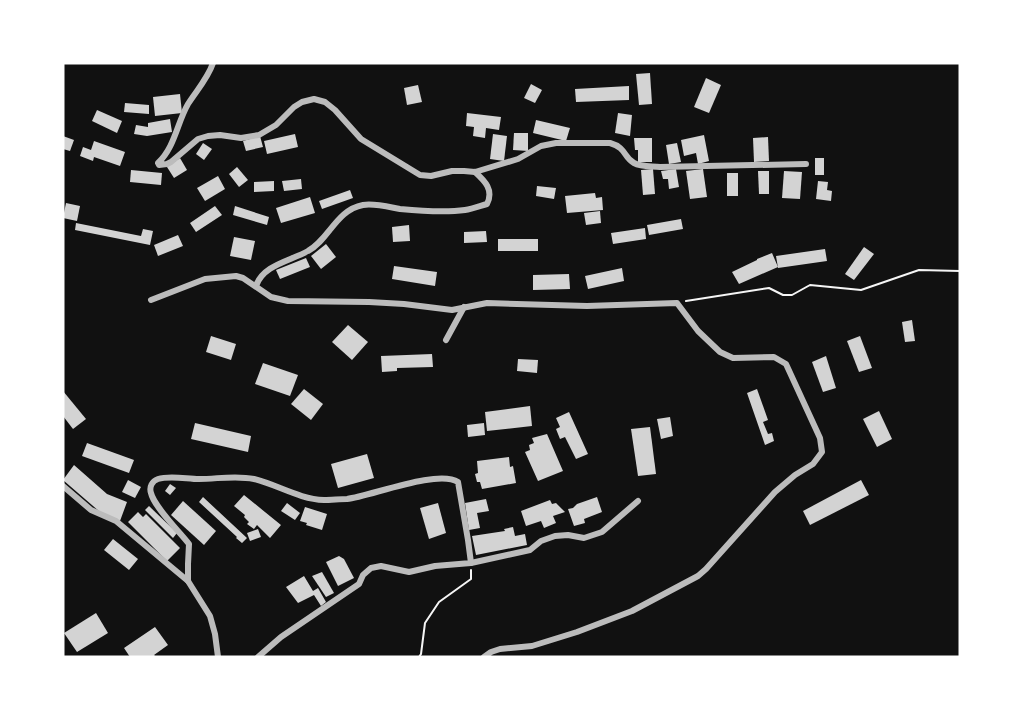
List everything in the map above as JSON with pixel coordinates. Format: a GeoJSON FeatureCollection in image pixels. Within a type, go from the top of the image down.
{"type":"FeatureCollection","features":[{"type":"Feature","properties":{"kind":"street"},"geometry":{"type":"LineString","coordinates":[[213,63],[184,112],[171,147],[158,163],[159,165],[171,162],[198,139],[220,135],[241,138],[259,135],[276,126],[294,107],[314,99],[326,102],[361,139],[420,175],[431,176],[452,171],[475,172],[518,159],[541,146],[556,143],[610,143],[618,146],[633,163],[660,167],[806,164]]}},
{"type":"Feature","properties":{"kind":"street"},"geometry":{"type":"LineString","coordinates":[[256,286],[258,280],[271,267],[317,246],[344,213],[363,205],[444,211],[466,210],[487,204],[490,198],[489,189],[484,180],[475,172]]}},
{"type":"Feature","properties":{"kind":"street"},"geometry":{"type":"LineString","coordinates":[[152,300],[206,279],[236,276],[243,278],[271,297],[288,302],[369,302],[452,310],[487,303],[586,306],[677,303],[698,331],[720,352],[734,358],[774,357],[786,364],[820,438],[822,452],[813,464],[795,475],[775,492],[706,569],[698,576],[632,611],[578,632],[532,646],[500,649],[484,657]]}},
{"type":"Feature","properties":{"kind":"street"},"geometry":{"type":"LineString","coordinates":[[446,340],[464,307]]}},
{"type":"Feature","properties":{"kind":"street"},"geometry":{"type":"LineString","coordinates":[[188,581],[189,544],[155,502],[150,492],[155,480],[165,477],[252,479],[303,497],[323,500],[348,498],[412,482],[452,478],[458,482],[471,563]]}},
{"type":"Feature","properties":{"kind":"street"},"geometry":{"type":"LineString","coordinates":[[63,486],[91,510],[116,522],[188,581],[210,616],[218,657]]}},
{"type":"Feature","properties":{"kind":"street"},"geometry":{"type":"LineString","coordinates":[[258,657],[281,636],[359,584],[363,575],[371,568],[381,566],[409,572],[435,566],[471,563],[530,550],[541,541],[555,536],[568,535],[584,538],[602,532],[638,501]]}},
{"type":"Feature","properties":{"kind":"path"},"geometry":{"type":"LineString","coordinates":[[677,303],[769,288],[783,295],[792,295],[810,285],[861,290],[919,270],[960,271]]}},
{"type":"Feature","properties":{"kind":"path"},"geometry":{"type":"LineString","coordinates":[[419,657],[425,622],[439,602],[471,579],[471,563]]}},
{"type":"Feature","properties":{"kind":"building"},"geometry":{"type":"Polygon","coordinates":[[[650,73],[652,104],[639,105],[636,74],[650,73]]]}},
{"type":"Feature","properties":{"kind":"building"},"geometry":{"type":"Polygon","coordinates":[[[706,78],[721,85],[709,113],[694,107],[706,78]]]}},
{"type":"Feature","properties":{"kind":"building"},"geometry":{"type":"Polygon","coordinates":[[[531,84],[542,90],[535,103],[524,98],[531,84]]]}},
{"type":"Feature","properties":{"kind":"building"},"geometry":{"type":"Polygon","coordinates":[[[418,85],[422,102],[407,105],[404,88],[418,85]]]}},
{"type":"Feature","properties":{"kind":"building"},"geometry":{"type":"Polygon","coordinates":[[[629,86],[629,100],[576,102],[575,89],[629,86]]]}},
{"type":"Feature","properties":{"kind":"building"},"geometry":{"type":"Polygon","coordinates":[[[180,94],[182,113],[155,116],[153,97],[180,94]]]}},
{"type":"Feature","properties":{"kind":"building"},"geometry":{"type":"Polygon","coordinates":[[[125,103],[149,105],[149,114],[124,112],[125,103]]]}},
{"type":"Feature","properties":{"kind":"building"},"geometry":{"type":"Polygon","coordinates":[[[97,110],[122,121],[117,133],[92,121],[97,110]]]}},
{"type":"Feature","properties":{"kind":"building"},"geometry":{"type":"Polygon","coordinates":[[[467,113],[501,117],[499,130],[486,128],[485,138],[473,136],[474,127],[466,126],[467,113]]]}},
{"type":"Feature","properties":{"kind":"building"},"geometry":{"type":"Polygon","coordinates":[[[618,113],[632,115],[630,136],[615,133],[618,113]]]}},
{"type":"Feature","properties":{"kind":"building"},"geometry":{"type":"Polygon","coordinates":[[[170,119],[172,132],[147,136],[134,134],[136,125],[148,127],[148,123],[170,119]]]}},
{"type":"Feature","properties":{"kind":"building"},"geometry":{"type":"Polygon","coordinates":[[[536,120],[570,128],[566,141],[533,133],[536,120]]]}},
{"type":"Feature","properties":{"kind":"building"},"geometry":{"type":"Polygon","coordinates":[[[514,133],[528,133],[528,151],[513,150],[514,133]]]}},
{"type":"Feature","properties":{"kind":"building"},"geometry":{"type":"Polygon","coordinates":[[[295,134],[298,147],[267,154],[264,141],[295,134]]]}},
{"type":"Feature","properties":{"kind":"building"},"geometry":{"type":"Polygon","coordinates":[[[493,134],[507,136],[504,161],[490,159],[493,134]]]}},
{"type":"Feature","properties":{"kind":"building"},"geometry":{"type":"Polygon","coordinates":[[[704,135],[709,161],[698,164],[696,153],[684,156],[681,140],[704,135]]]}},
{"type":"Feature","properties":{"kind":"building"},"geometry":{"type":"Polygon","coordinates":[[[63,136],[74,140],[70,151],[63,149],[63,136]]]}},
{"type":"Feature","properties":{"kind":"building"},"geometry":{"type":"Polygon","coordinates":[[[260,136],[263,147],[246,151],[243,141],[260,136]]]}},
{"type":"Feature","properties":{"kind":"building"},"geometry":{"type":"Polygon","coordinates":[[[768,137],[769,161],[754,162],[753,138],[768,137]]]}},
{"type":"Feature","properties":{"kind":"building"},"geometry":{"type":"Polygon","coordinates":[[[634,138],[652,138],[652,162],[638,162],[638,150],[635,150],[634,138]]]}},
{"type":"Feature","properties":{"kind":"building"},"geometry":{"type":"Polygon","coordinates":[[[94,141],[125,152],[120,166],[94,157],[93,161],[80,156],[83,147],[91,150],[94,141]]]}},
{"type":"Feature","properties":{"kind":"building"},"geometry":{"type":"Polygon","coordinates":[[[203,143],[212,149],[204,160],[196,154],[203,143]]]}},
{"type":"Feature","properties":{"kind":"building"},"geometry":{"type":"Polygon","coordinates":[[[677,143],[681,162],[669,164],[666,145],[677,143]]]}},
{"type":"Feature","properties":{"kind":"building"},"geometry":{"type":"Polygon","coordinates":[[[180,158],[187,170],[174,178],[167,167],[180,158]]]}},
{"type":"Feature","properties":{"kind":"building"},"geometry":{"type":"Polygon","coordinates":[[[815,158],[824,158],[824,175],[815,175],[815,158]]]}},
{"type":"Feature","properties":{"kind":"building"},"geometry":{"type":"Polygon","coordinates":[[[237,167],[248,180],[239,187],[229,174],[237,167]]]}},
{"type":"Feature","properties":{"kind":"building"},"geometry":{"type":"Polygon","coordinates":[[[653,169],[655,194],[643,195],[641,170],[653,169]]]}},
{"type":"Feature","properties":{"kind":"building"},"geometry":{"type":"Polygon","coordinates":[[[676,169],[679,187],[669,189],[668,179],[663,179],[661,171],[676,169]]]}},
{"type":"Feature","properties":{"kind":"building"},"geometry":{"type":"Polygon","coordinates":[[[703,169],[707,197],[690,199],[686,171],[703,169]]]}},
{"type":"Feature","properties":{"kind":"building"},"geometry":{"type":"Polygon","coordinates":[[[131,170],[162,173],[161,185],[130,182],[131,170]]]}},
{"type":"Feature","properties":{"kind":"building"},"geometry":{"type":"Polygon","coordinates":[[[758,171],[769,171],[769,194],[759,194],[758,171]]]}},
{"type":"Feature","properties":{"kind":"building"},"geometry":{"type":"Polygon","coordinates":[[[784,171],[802,172],[800,199],[782,198],[784,171]]]}},
{"type":"Feature","properties":{"kind":"building"},"geometry":{"type":"Polygon","coordinates":[[[727,173],[738,173],[738,196],[727,196],[727,173]]]}},
{"type":"Feature","properties":{"kind":"building"},"geometry":{"type":"Polygon","coordinates":[[[218,176],[225,189],[205,201],[197,188],[218,176]]]}},
{"type":"Feature","properties":{"kind":"building"},"geometry":{"type":"Polygon","coordinates":[[[301,179],[302,189],[284,191],[282,181],[301,179]]]}},
{"type":"Feature","properties":{"kind":"building"},"geometry":{"type":"Polygon","coordinates":[[[274,181],[274,191],[254,192],[254,182],[274,181]]]}},
{"type":"Feature","properties":{"kind":"building"},"geometry":{"type":"Polygon","coordinates":[[[818,181],[828,182],[827,190],[832,191],[831,201],[816,199],[818,181]]]}},
{"type":"Feature","properties":{"kind":"building"},"geometry":{"type":"Polygon","coordinates":[[[537,186],[556,188],[554,199],[536,196],[537,186]]]}},
{"type":"Feature","properties":{"kind":"building"},"geometry":{"type":"Polygon","coordinates":[[[350,190],[353,198],[322,209],[319,201],[350,190]]]}},
{"type":"Feature","properties":{"kind":"building"},"geometry":{"type":"Polygon","coordinates":[[[595,193],[596,198],[602,197],[603,210],[567,213],[565,196],[595,193]]]}},
{"type":"Feature","properties":{"kind":"building"},"geometry":{"type":"Polygon","coordinates":[[[310,197],[315,213],[281,223],[276,208],[310,197]]]}},
{"type":"Feature","properties":{"kind":"building"},"geometry":{"type":"Polygon","coordinates":[[[66,203],[80,206],[77,221],[63,218],[66,203]]]}},
{"type":"Feature","properties":{"kind":"building"},"geometry":{"type":"Polygon","coordinates":[[[215,206],[222,215],[196,232],[190,223],[215,206]]]}},
{"type":"Feature","properties":{"kind":"building"},"geometry":{"type":"Polygon","coordinates":[[[235,206],[269,217],[267,225],[233,215],[235,206]]]}},
{"type":"Feature","properties":{"kind":"building"},"geometry":{"type":"Polygon","coordinates":[[[600,211],[601,223],[586,225],[584,213],[600,211]]]}},
{"type":"Feature","properties":{"kind":"building"},"geometry":{"type":"Polygon","coordinates":[[[681,219],[683,229],[649,235],[647,225],[681,219]]]}},
{"type":"Feature","properties":{"kind":"building"},"geometry":{"type":"Polygon","coordinates":[[[76,223],[141,236],[143,229],[153,231],[150,245],[75,230],[76,223]]]}},
{"type":"Feature","properties":{"kind":"building"},"geometry":{"type":"Polygon","coordinates":[[[409,225],[410,241],[393,242],[392,227],[409,225]]]}},
{"type":"Feature","properties":{"kind":"building"},"geometry":{"type":"Polygon","coordinates":[[[645,228],[646,239],[613,244],[611,233],[645,228]]]}},
{"type":"Feature","properties":{"kind":"building"},"geometry":{"type":"Polygon","coordinates":[[[486,231],[487,242],[464,243],[464,232],[486,231]]]}},
{"type":"Feature","properties":{"kind":"building"},"geometry":{"type":"Polygon","coordinates":[[[178,235],[183,246],[158,256],[154,245],[178,235]]]}},
{"type":"Feature","properties":{"kind":"building"},"geometry":{"type":"Polygon","coordinates":[[[234,237],[255,241],[251,260],[230,256],[234,237]]]}},
{"type":"Feature","properties":{"kind":"building"},"geometry":{"type":"Polygon","coordinates":[[[498,239],[538,239],[538,251],[498,251],[498,239]]]}},
{"type":"Feature","properties":{"kind":"building"},"geometry":{"type":"Polygon","coordinates":[[[326,244],[336,257],[321,269],[311,256],[326,244]]]}},
{"type":"Feature","properties":{"kind":"building"},"geometry":{"type":"Polygon","coordinates":[[[864,247],[874,254],[854,280],[845,274],[864,247]]]}},
{"type":"Feature","properties":{"kind":"building"},"geometry":{"type":"Polygon","coordinates":[[[825,249],[827,261],[778,268],[776,256],[825,249]]]}},
{"type":"Feature","properties":{"kind":"building"},"geometry":{"type":"Polygon","coordinates":[[[772,253],[778,267],[739,284],[732,272],[772,253]]]}},
{"type":"Feature","properties":{"kind":"building"},"geometry":{"type":"Polygon","coordinates":[[[306,258],[310,267],[280,279],[276,270],[306,258]]]}},
{"type":"Feature","properties":{"kind":"building"},"geometry":{"type":"Polygon","coordinates":[[[394,266],[437,272],[435,286],[392,279],[394,266]]]}},
{"type":"Feature","properties":{"kind":"building"},"geometry":{"type":"Polygon","coordinates":[[[622,268],[624,281],[588,289],[585,276],[622,268]]]}},
{"type":"Feature","properties":{"kind":"building"},"geometry":{"type":"Polygon","coordinates":[[[569,274],[570,289],[533,290],[533,275],[569,274]]]}},
{"type":"Feature","properties":{"kind":"building"},"geometry":{"type":"Polygon","coordinates":[[[912,320],[915,341],[905,342],[902,322],[912,320]]]}},
{"type":"Feature","properties":{"kind":"building"},"geometry":{"type":"Polygon","coordinates":[[[348,325],[368,342],[352,360],[332,342],[348,325]]]}},
{"type":"Feature","properties":{"kind":"building"},"geometry":{"type":"Polygon","coordinates":[[[211,336],[236,344],[231,360],[206,352],[211,336]]]}},
{"type":"Feature","properties":{"kind":"building"},"geometry":{"type":"Polygon","coordinates":[[[860,336],[872,368],[859,372],[847,341],[860,336]]]}},
{"type":"Feature","properties":{"kind":"building"},"geometry":{"type":"Polygon","coordinates":[[[432,354],[433,367],[397,368],[397,371],[382,372],[381,356],[432,354]]]}},
{"type":"Feature","properties":{"kind":"building"},"geometry":{"type":"Polygon","coordinates":[[[826,356],[836,388],[823,392],[812,362],[826,356]]]}},
{"type":"Feature","properties":{"kind":"building"},"geometry":{"type":"Polygon","coordinates":[[[518,359],[538,360],[537,373],[517,371],[518,359]]]}},
{"type":"Feature","properties":{"kind":"building"},"geometry":{"type":"Polygon","coordinates":[[[263,363],[298,375],[290,396],[255,384],[263,363]]]}},
{"type":"Feature","properties":{"kind":"building"},"geometry":{"type":"Polygon","coordinates":[[[304,389],[323,404],[311,420],[291,404],[304,389]]]}},
{"type":"Feature","properties":{"kind":"building"},"geometry":{"type":"Polygon","coordinates":[[[757,389],[768,420],[763,422],[768,434],[772,433],[774,441],[765,445],[747,393],[757,389]]]}},
{"type":"Feature","properties":{"kind":"building"},"geometry":{"type":"Polygon","coordinates":[[[63,391],[86,419],[73,429],[63,416],[63,391]]]}},
{"type":"Feature","properties":{"kind":"building"},"geometry":{"type":"Polygon","coordinates":[[[530,406],[532,426],[487,431],[485,412],[530,406]]]}},
{"type":"Feature","properties":{"kind":"building"},"geometry":{"type":"Polygon","coordinates":[[[879,411],[892,439],[877,447],[863,419],[879,411]]]}},
{"type":"Feature","properties":{"kind":"building"},"geometry":{"type":"Polygon","coordinates":[[[569,412],[588,454],[576,459],[565,437],[560,439],[556,429],[560,427],[556,418],[569,412]]]}},
{"type":"Feature","properties":{"kind":"building"},"geometry":{"type":"Polygon","coordinates":[[[670,417],[673,436],[661,439],[657,419],[670,417]]]}},
{"type":"Feature","properties":{"kind":"building"},"geometry":{"type":"Polygon","coordinates":[[[195,423],[251,436],[248,452],[191,439],[195,423]]]}},
{"type":"Feature","properties":{"kind":"building"},"geometry":{"type":"Polygon","coordinates":[[[484,423],[485,435],[468,437],[467,425],[484,423]]]}},
{"type":"Feature","properties":{"kind":"building"},"geometry":{"type":"Polygon","coordinates":[[[650,427],[656,474],[638,476],[631,429],[650,427]]]}},
{"type":"Feature","properties":{"kind":"building"},"geometry":{"type":"Polygon","coordinates":[[[547,434],[563,471],[538,481],[525,452],[530,450],[529,445],[534,443],[532,438],[547,434]]]}},
{"type":"Feature","properties":{"kind":"building"},"geometry":{"type":"Polygon","coordinates":[[[87,443],[134,460],[129,473],[82,456],[87,443]]]}},
{"type":"Feature","properties":{"kind":"building"},"geometry":{"type":"Polygon","coordinates":[[[367,454],[374,478],[338,488],[331,464],[367,454]]]}},
{"type":"Feature","properties":{"kind":"building"},"geometry":{"type":"Polygon","coordinates":[[[509,457],[516,483],[482,489],[475,474],[478,473],[477,461],[509,457]]]}},
{"type":"Feature","properties":{"kind":"building"},"geometry":{"type":"Polygon","coordinates":[[[74,465],[107,494],[127,502],[120,521],[100,512],[63,480],[74,465]]]}},
{"type":"Feature","properties":{"kind":"building"},"geometry":{"type":"Polygon","coordinates":[[[128,480],[141,487],[135,498],[122,492],[128,480]]]}},
{"type":"Feature","properties":{"kind":"building"},"geometry":{"type":"Polygon","coordinates":[[[861,480],[869,495],[810,525],[803,511],[861,480]]]}},
{"type":"Feature","properties":{"kind":"building"},"geometry":{"type":"Polygon","coordinates":[[[170,484],[176,488],[170,495],[165,491],[170,484]]]}},
{"type":"Feature","properties":{"kind":"building"},"geometry":{"type":"Polygon","coordinates":[[[244,495],[281,525],[270,538],[257,525],[254,529],[247,524],[249,522],[244,517],[245,515],[234,506],[244,495]]]}},
{"type":"Feature","properties":{"kind":"building"},"geometry":{"type":"Polygon","coordinates":[[[203,497],[247,538],[242,543],[199,502],[203,497]]]}},
{"type":"Feature","properties":{"kind":"building"},"geometry":{"type":"Polygon","coordinates":[[[597,497],[602,512],[584,519],[585,523],[574,526],[568,509],[597,497]]]}},
{"type":"Feature","properties":{"kind":"building"},"geometry":{"type":"Polygon","coordinates":[[[486,499],[489,511],[477,513],[480,528],[469,530],[465,503],[486,499]]]}},
{"type":"Feature","properties":{"kind":"building"},"geometry":{"type":"Polygon","coordinates":[[[550,500],[552,504],[556,503],[565,512],[553,516],[556,523],[544,528],[541,521],[526,526],[521,511],[550,500]]]}},
{"type":"Feature","properties":{"kind":"building"},"geometry":{"type":"Polygon","coordinates":[[[183,501],[216,531],[204,545],[171,515],[183,501]]]}},
{"type":"Feature","properties":{"kind":"building"},"geometry":{"type":"Polygon","coordinates":[[[287,503],[300,513],[295,520],[281,511],[287,503]]]}},
{"type":"Feature","properties":{"kind":"building"},"geometry":{"type":"Polygon","coordinates":[[[438,503],[446,533],[429,539],[420,508],[438,503]]]}},
{"type":"Feature","properties":{"kind":"building"},"geometry":{"type":"Polygon","coordinates":[[[149,506],[177,533],[173,538],[145,510],[149,506]]]}},
{"type":"Feature","properties":{"kind":"building"},"geometry":{"type":"Polygon","coordinates":[[[305,507],[327,514],[322,530],[300,521],[305,507]]]}},
{"type":"Feature","properties":{"kind":"building"},"geometry":{"type":"Polygon","coordinates":[[[138,512],[143,517],[146,514],[180,548],[167,561],[128,522],[138,512]]]}},
{"type":"Feature","properties":{"kind":"building"},"geometry":{"type":"Polygon","coordinates":[[[513,527],[515,536],[525,534],[527,545],[476,555],[472,536],[505,531],[504,529],[513,527]]]}},
{"type":"Feature","properties":{"kind":"building"},"geometry":{"type":"Polygon","coordinates":[[[258,529],[261,537],[250,541],[247,533],[258,529]]]}},
{"type":"Feature","properties":{"kind":"building"},"geometry":{"type":"Polygon","coordinates":[[[113,539],[138,559],[129,570],[104,550],[113,539]]]}},
{"type":"Feature","properties":{"kind":"building"},"geometry":{"type":"Polygon","coordinates":[[[339,556],[344,559],[354,578],[338,586],[326,562],[339,556]]]}},
{"type":"Feature","properties":{"kind":"building"},"geometry":{"type":"Polygon","coordinates":[[[322,572],[334,593],[326,597],[312,576],[322,572]]]}},
{"type":"Feature","properties":{"kind":"building"},"geometry":{"type":"Polygon","coordinates":[[[304,576],[313,591],[318,588],[326,602],[321,606],[314,595],[298,603],[286,587],[304,576]]]}},
{"type":"Feature","properties":{"kind":"building"},"geometry":{"type":"Polygon","coordinates":[[[96,613],[108,633],[77,652],[64,633],[96,613]]]}},
{"type":"Feature","properties":{"kind":"building"},"geometry":{"type":"Polygon","coordinates":[[[155,627],[168,645],[154,655],[156,657],[130,657],[124,648],[155,627]]]}}]}
